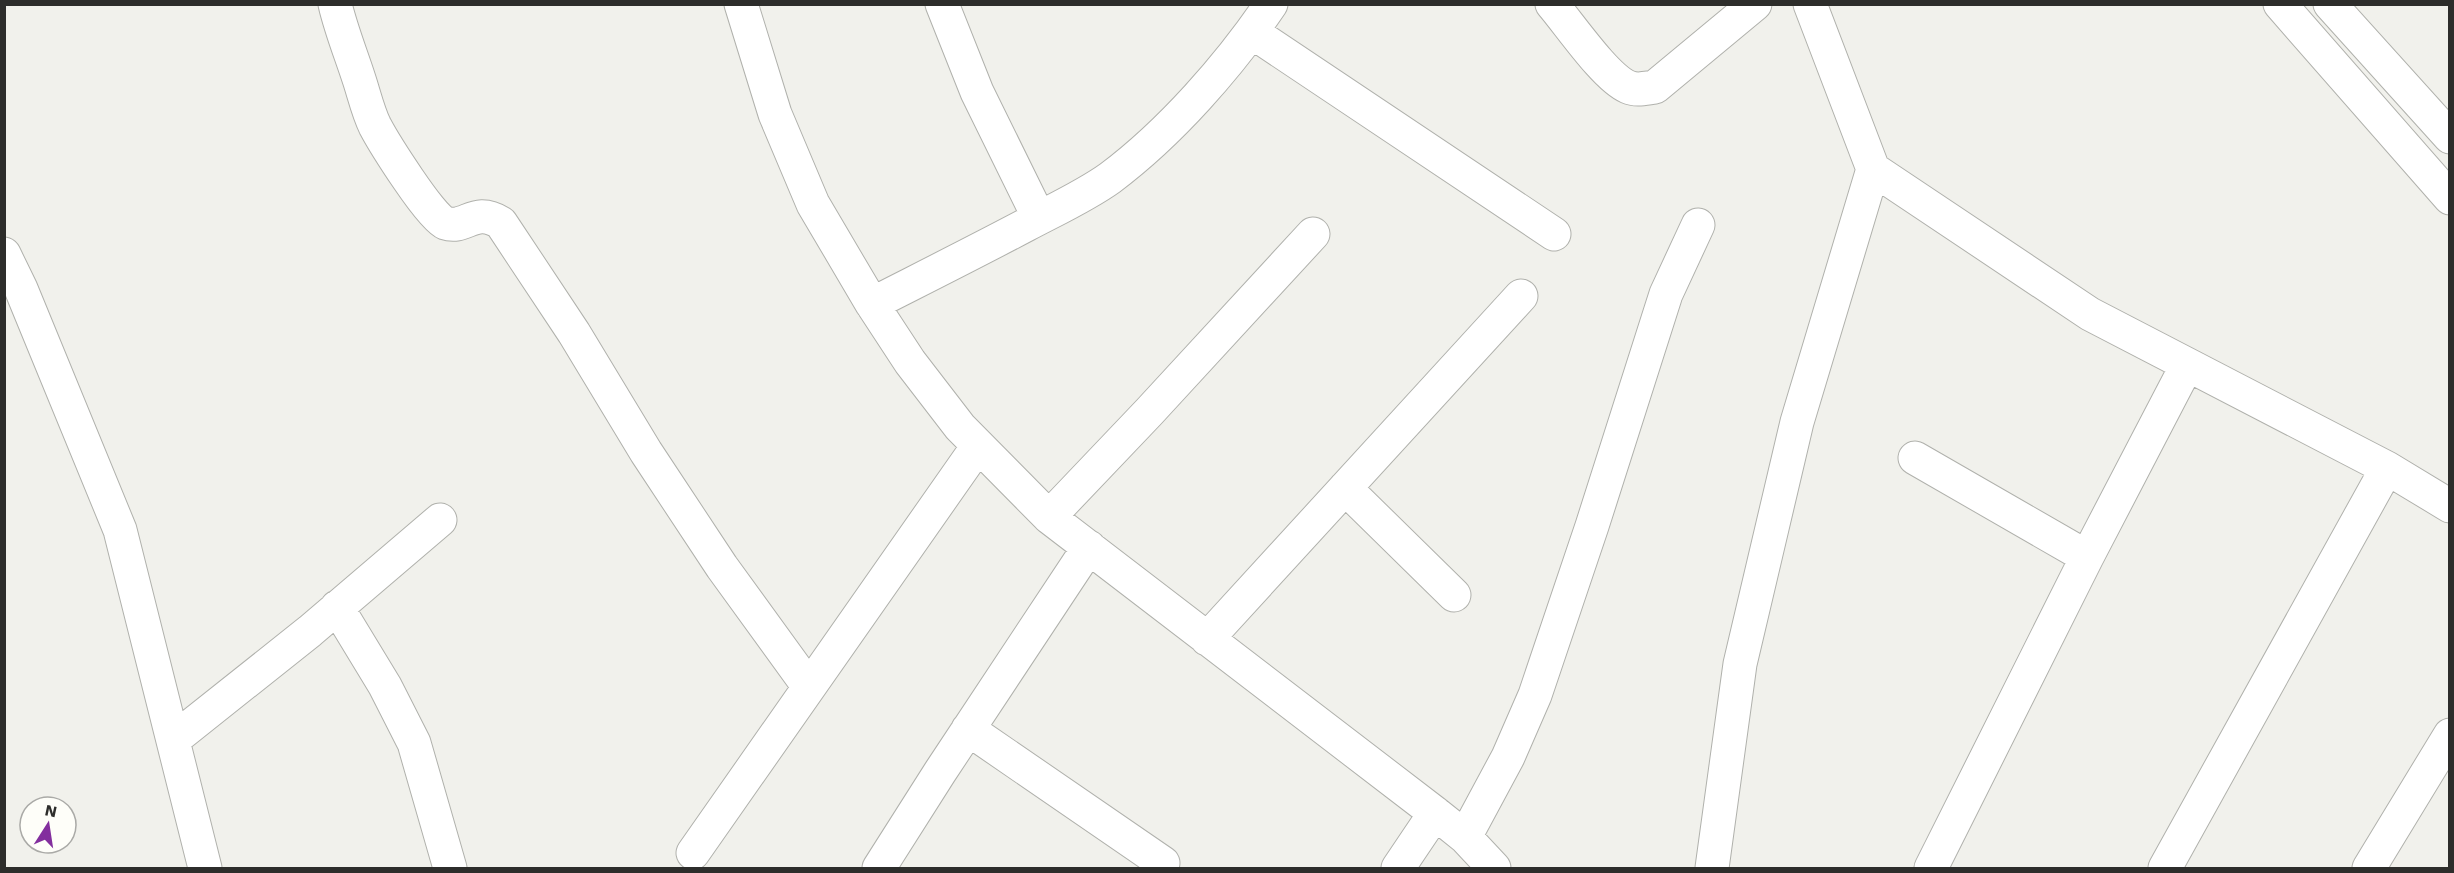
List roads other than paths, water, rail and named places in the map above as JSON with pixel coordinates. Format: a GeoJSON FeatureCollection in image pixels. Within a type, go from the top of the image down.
{"type":"FeatureCollection","features":[{"type":"Feature","properties":{"kind":"street"},"geometry":{"type":"LineString","coordinates":[[335,4],[375,125],[417,190],[434,214],[444,223],[457,224],[477,216],[490,217],[501,223],[574,333],[646,452],[703,538],[809,687]]}},
{"type":"Feature","properties":{"kind":"street"},"geometry":{"type":"LineString","coordinates":[[741,4],[775,114],[813,204],[872,304],[910,362],[960,427],[1049,517],[1435,813],[1464,837],[1494,868]]}},
{"type":"Feature","properties":{"kind":"street"},"geometry":{"type":"LineString","coordinates":[[942,4],[977,92],[1039,218]]}},
{"type":"Feature","properties":{"kind":"street"},"geometry":{"type":"LineString","coordinates":[[872,304],[1039,218],[1107,180],[1146,150],[1190,104],[1252,32],[1271,4]]}},
{"type":"Feature","properties":{"kind":"street"},"geometry":{"type":"LineString","coordinates":[[1552,4],[1608,71],[1627,87],[1640,89],[1655,87],[1755,4]]}},
{"type":"Feature","properties":{"kind":"street"},"geometry":{"type":"LineString","coordinates":[[1810,4],[1873,169],[2090,314],[2387,468],[2450,506]]}},
{"type":"Feature","properties":{"kind":"street"},"geometry":{"type":"LineString","coordinates":[[2280,4],[2450,198]]}},
{"type":"Feature","properties":{"kind":"street"},"geometry":{"type":"LineString","coordinates":[[2330,4],[2450,137]]}},
{"type":"Feature","properties":{"kind":"street"},"geometry":{"type":"LineString","coordinates":[[1252,32],[1554,234]]}},
{"type":"Feature","properties":{"kind":"street"},"geometry":{"type":"LineString","coordinates":[[1712,868],[1740,664],[1797,422],[1873,169]]}},
{"type":"Feature","properties":{"kind":"street"},"geometry":{"type":"LineString","coordinates":[[1464,837],[1508,757],[1535,695],[1663,304],[1698,225]]}},
{"type":"Feature","properties":{"kind":"street"},"geometry":{"type":"LineString","coordinates":[[1049,517],[1313,234]]}},
{"type":"Feature","properties":{"kind":"street"},"geometry":{"type":"LineString","coordinates":[[4,254],[21,289],[120,530],[205,868]]}},
{"type":"Feature","properties":{"kind":"street"},"geometry":{"type":"LineString","coordinates":[[1207,639],[1521,296]]}},
{"type":"Feature","properties":{"kind":"street"},"geometry":{"type":"LineString","coordinates":[[1931,868],[2087,557],[2187,365]]}},
{"type":"Feature","properties":{"kind":"street"},"geometry":{"type":"LineString","coordinates":[[693,853],[978,446]]}},
{"type":"Feature","properties":{"kind":"street"},"geometry":{"type":"LineString","coordinates":[[1915,458],[2087,557]]}},
{"type":"Feature","properties":{"kind":"street"},"geometry":{"type":"LineString","coordinates":[[2165,868],[2387,468]]}},
{"type":"Feature","properties":{"kind":"street"},"geometry":{"type":"LineString","coordinates":[[1345,488],[1454,595]]}},
{"type":"Feature","properties":{"kind":"street"},"geometry":{"type":"LineString","coordinates":[[173,740],[440,520]]}},
{"type":"Feature","properties":{"kind":"street"},"geometry":{"type":"LineString","coordinates":[[879,868],[968,729],[1089,548]]}},
{"type":"Feature","properties":{"kind":"street"},"geometry":{"type":"LineString","coordinates":[[337,607],[385,686],[414,743],[450,868]]}},
{"type":"Feature","properties":{"kind":"street"},"geometry":{"type":"LineString","coordinates":[[968,729],[1164,863]]}},
{"type":"Feature","properties":{"kind":"street"},"geometry":{"type":"LineString","coordinates":[[2368,868],[2450,735]]}},
{"type":"Feature","properties":{"kind":"street"},"geometry":{"type":"LineString","coordinates":[[1398,868],[1435,813]]}}]}
